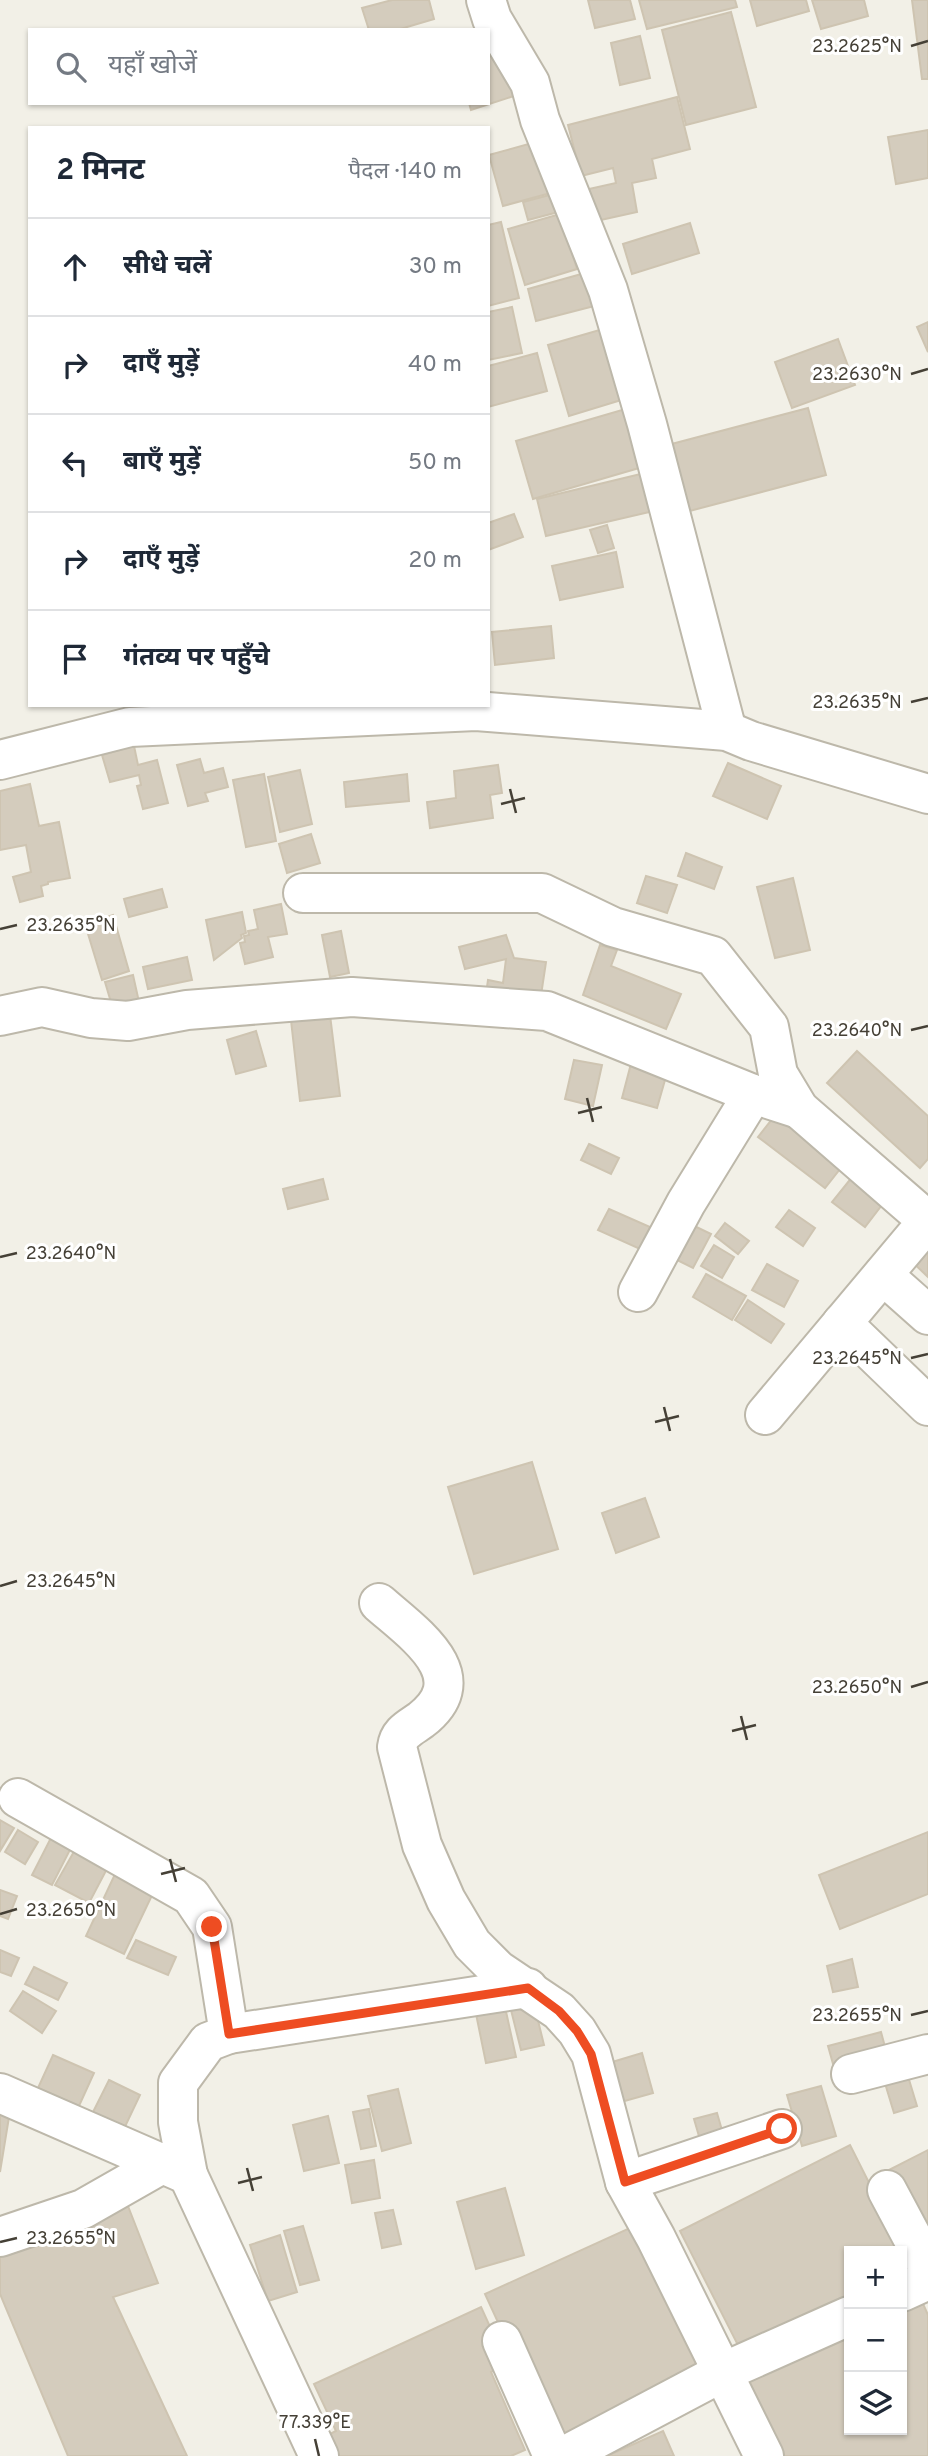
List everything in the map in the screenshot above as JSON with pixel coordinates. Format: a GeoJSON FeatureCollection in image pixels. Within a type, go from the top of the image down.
{"type":"FeatureCollection","features":[{"type":"Feature","properties":{"kind":"street"},"geometry":{"type":"LineString","coordinates":[[486,0],[492,19],[530,83],[540,120],[608,290],[647,424],[727,731]]}},
{"type":"Feature","properties":{"kind":"street"},"geometry":{"type":"LineString","coordinates":[[0,760],[130,727],[475,708],[727,731],[751,741],[928,794]]}},
{"type":"Feature","properties":{"kind":"street"},"geometry":{"type":"LineString","coordinates":[[303,893],[542,893],[613,926],[713,956],[769,1027],[778,1074],[799,1109],[921,1215],[924,1222],[922,1228],[765,1415]]}},
{"type":"Feature","properties":{"kind":"street"},"geometry":{"type":"LineString","coordinates":[[0,1016],[42,1007],[91,1018],[128,1021],[187,1010],[352,998],[547,1011],[753,1094],[799,1109]]}},
{"type":"Feature","properties":{"kind":"street"},"geometry":{"type":"LineString","coordinates":[[638,1292],[685,1203],[753,1094]]}},
{"type":"Feature","properties":{"kind":"street"},"geometry":{"type":"LineString","coordinates":[[883,1275],[928,1315]]}},
{"type":"Feature","properties":{"kind":"street"},"geometry":{"type":"LineString","coordinates":[[842,1323],[928,1406]]}},
{"type":"Feature","properties":{"kind":"street"},"geometry":{"type":"LineString","coordinates":[[379,1603],[429,1647],[442,1667],[443,1688],[439,1702],[402,1733],[397,1747],[422,1845],[446,1900],[472,1944],[498,1970],[559,2011],[577,2031],[591,2054],[625,2182],[656,2238],[764,2456]]}},
{"type":"Feature","properties":{"kind":"street"},"geometry":{"type":"LineString","coordinates":[[18,1798],[191,1896],[212,1927],[229,2034]]}},
{"type":"Feature","properties":{"kind":"street"},"geometry":{"type":"LineString","coordinates":[[319,2456],[175,2169],[178,2082],[208,2042],[229,2034],[528,1988]]}},
{"type":"Feature","properties":{"kind":"street"},"geometry":{"type":"LineString","coordinates":[[851,2074],[928,2054]]}},
{"type":"Feature","properties":{"kind":"street"},"geometry":{"type":"LineString","coordinates":[[0,2093],[175,2169]]}},
{"type":"Feature","properties":{"kind":"street"},"geometry":{"type":"LineString","coordinates":[[625,2182],[782,2129]]}},
{"type":"Feature","properties":{"kind":"street"},"geometry":{"type":"LineString","coordinates":[[0,2237],[83,2209],[175,2169]]}},
{"type":"Feature","properties":{"kind":"street"},"geometry":{"type":"LineString","coordinates":[[887,2190],[928,2267]]}},
{"type":"Feature","properties":{"kind":"street"},"geometry":{"type":"LineString","coordinates":[[907,2290],[928,2280]]}},
{"type":"Feature","properties":{"kind":"street"},"geometry":{"type":"LineString","coordinates":[[564,2456],[722,2373],[844,2318]]}},
{"type":"Feature","properties":{"kind":"street"},"geometry":{"type":"LineString","coordinates":[[502,2340],[553,2456]]}},
{"type":"Feature","properties":{"kind":"building"},"geometry":{"type":"Polygon","coordinates":[[[392,0],[429,0],[434,19],[404,28],[368,28],[362,8],[392,0]]]}},
{"type":"Feature","properties":{"kind":"building"},"geometry":{"type":"Polygon","coordinates":[[[588,0],[630,0],[635,19],[595,28],[588,0]]]}},
{"type":"Feature","properties":{"kind":"building"},"geometry":{"type":"Polygon","coordinates":[[[639,0],[735,0],[737,7],[647,29],[639,0]]]}},
{"type":"Feature","properties":{"kind":"building"},"geometry":{"type":"Polygon","coordinates":[[[750,0],[806,0],[809,11],[757,26],[750,0]]]}},
{"type":"Feature","properties":{"kind":"building"},"geometry":{"type":"Polygon","coordinates":[[[812,0],[864,0],[868,16],[821,29],[812,0]]]}},
{"type":"Feature","properties":{"kind":"building"},"geometry":{"type":"Polygon","coordinates":[[[912,0],[928,0],[928,79],[922,79],[912,0]]]}},
{"type":"Feature","properties":{"kind":"building"},"geometry":{"type":"Polygon","coordinates":[[[731,12],[756,107],[686,125],[662,30],[731,12]]]}},
{"type":"Feature","properties":{"kind":"building"},"geometry":{"type":"Polygon","coordinates":[[[640,36],[650,78],[620,85],[611,43],[640,36]]]}},
{"type":"Feature","properties":{"kind":"building"},"geometry":{"type":"Polygon","coordinates":[[[490,48],[520,94],[490,104],[490,48]]]}},
{"type":"Feature","properties":{"kind":"building"},"geometry":{"type":"Polygon","coordinates":[[[677,97],[690,149],[652,159],[656,178],[632,183],[637,212],[587,223],[580,191],[616,183],[613,168],[581,176],[568,125],[677,97]]]}},
{"type":"Feature","properties":{"kind":"building"},"geometry":{"type":"Polygon","coordinates":[[[470,105],[486,105],[471,110],[470,105]]]}},
{"type":"Feature","properties":{"kind":"building"},"geometry":{"type":"Polygon","coordinates":[[[928,130],[928,178],[896,184],[888,137],[928,130]]]}},
{"type":"Feature","properties":{"kind":"building"},"geometry":{"type":"Polygon","coordinates":[[[543,140],[558,191],[503,206],[490,155],[543,140]]]}},
{"type":"Feature","properties":{"kind":"building"},"geometry":{"type":"Polygon","coordinates":[[[561,192],[566,210],[528,220],[523,202],[561,192]]]}},
{"type":"Feature","properties":{"kind":"building"},"geometry":{"type":"Polygon","coordinates":[[[560,214],[577,269],[525,285],[508,229],[560,214]]]}},
{"type":"Feature","properties":{"kind":"building"},"geometry":{"type":"Polygon","coordinates":[[[501,222],[519,298],[490,305],[490,225],[501,222]]]}},
{"type":"Feature","properties":{"kind":"building"},"geometry":{"type":"Polygon","coordinates":[[[690,223],[699,253],[632,274],[623,244],[690,223]]]}},
{"type":"Feature","properties":{"kind":"building"},"geometry":{"type":"Polygon","coordinates":[[[592,271],[602,304],[536,321],[528,289],[592,271]]]}},
{"type":"Feature","properties":{"kind":"building"},"geometry":{"type":"Polygon","coordinates":[[[512,307],[522,353],[490,360],[490,312],[512,307]]]}},
{"type":"Feature","properties":{"kind":"building"},"geometry":{"type":"Polygon","coordinates":[[[928,322],[928,352],[917,327],[928,322]]]}},
{"type":"Feature","properties":{"kind":"building"},"geometry":{"type":"Polygon","coordinates":[[[610,327],[631,397],[569,416],[548,345],[610,327]]]}},
{"type":"Feature","properties":{"kind":"building"},"geometry":{"type":"Polygon","coordinates":[[[838,339],[855,385],[792,408],[775,362],[838,339]]]}},
{"type":"Feature","properties":{"kind":"building"},"geometry":{"type":"Polygon","coordinates":[[[537,353],[547,391],[490,406],[490,365],[537,353]]]}},
{"type":"Feature","properties":{"kind":"building"},"geometry":{"type":"Polygon","coordinates":[[[629,408],[646,466],[533,499],[516,441],[629,408]]]}},
{"type":"Feature","properties":{"kind":"building"},"geometry":{"type":"Polygon","coordinates":[[[808,408],[826,475],[682,513],[664,446],[808,408]]]}},
{"type":"Feature","properties":{"kind":"building"},"geometry":{"type":"Polygon","coordinates":[[[649,472],[658,510],[546,536],[537,499],[649,472]]]}},
{"type":"Feature","properties":{"kind":"building"},"geometry":{"type":"Polygon","coordinates":[[[514,514],[523,537],[490,549],[490,522],[514,514]]]}},
{"type":"Feature","properties":{"kind":"building"},"geometry":{"type":"Polygon","coordinates":[[[607,525],[614,548],[598,553],[590,530],[607,525]]]}},
{"type":"Feature","properties":{"kind":"building"},"geometry":{"type":"Polygon","coordinates":[[[616,552],[623,587],[560,600],[552,566],[616,552]]]}},
{"type":"Feature","properties":{"kind":"building"},"geometry":{"type":"Polygon","coordinates":[[[551,626],[554,658],[495,665],[492,632],[551,626]]]}},
{"type":"Feature","properties":{"kind":"building"},"geometry":{"type":"Polygon","coordinates":[[[134,746],[138,765],[157,760],[168,803],[143,809],[137,786],[141,785],[139,775],[110,782],[102,755],[134,746]]]}},
{"type":"Feature","properties":{"kind":"building"},"geometry":{"type":"Polygon","coordinates":[[[200,759],[204,773],[223,768],[228,787],[205,793],[208,801],[188,806],[177,765],[200,759]]]}},
{"type":"Feature","properties":{"kind":"building"},"geometry":{"type":"Polygon","coordinates":[[[728,763],[781,786],[767,819],[713,796],[728,763]]]}},
{"type":"Feature","properties":{"kind":"building"},"geometry":{"type":"Polygon","coordinates":[[[498,765],[502,793],[490,795],[493,818],[430,828],[427,802],[456,798],[454,771],[498,765]]]}},
{"type":"Feature","properties":{"kind":"building"},"geometry":{"type":"Polygon","coordinates":[[[300,770],[312,824],[280,832],[268,777],[300,770]]]}},
{"type":"Feature","properties":{"kind":"building"},"geometry":{"type":"Polygon","coordinates":[[[264,774],[276,841],[246,847],[233,780],[264,774]]]}},
{"type":"Feature","properties":{"kind":"building"},"geometry":{"type":"Polygon","coordinates":[[[407,774],[409,801],[346,807],[344,782],[407,774]]]}},
{"type":"Feature","properties":{"kind":"building"},"geometry":{"type":"Polygon","coordinates":[[[30,784],[39,826],[59,822],[70,878],[48,882],[41,886],[43,896],[20,902],[13,877],[31,872],[26,845],[0,850],[0,791],[30,784]]]}},
{"type":"Feature","properties":{"kind":"building"},"geometry":{"type":"Polygon","coordinates":[[[311,834],[320,863],[287,873],[279,844],[311,834]]]}},
{"type":"Feature","properties":{"kind":"building"},"geometry":{"type":"Polygon","coordinates":[[[686,853],[722,867],[714,889],[678,876],[686,853]]]}},
{"type":"Feature","properties":{"kind":"building"},"geometry":{"type":"Polygon","coordinates":[[[646,876],[677,885],[667,913],[637,903],[646,876]]]}},
{"type":"Feature","properties":{"kind":"building"},"geometry":{"type":"Polygon","coordinates":[[[793,878],[810,950],[775,958],[757,887],[793,878]]]}},
{"type":"Feature","properties":{"kind":"building"},"geometry":{"type":"Polygon","coordinates":[[[162,889],[167,907],[129,917],[124,899],[162,889]]]}},
{"type":"Feature","properties":{"kind":"building"},"geometry":{"type":"Polygon","coordinates":[[[281,904],[287,934],[268,937],[273,957],[245,964],[240,943],[245,942],[244,936],[249,935],[248,931],[258,929],[254,910],[281,904]]]}},
{"type":"Feature","properties":{"kind":"building"},"geometry":{"type":"Polygon","coordinates":[[[242,912],[246,933],[214,960],[206,920],[242,912]]]}},
{"type":"Feature","properties":{"kind":"building"},"geometry":{"type":"Polygon","coordinates":[[[113,915],[129,971],[102,980],[85,924],[113,915]]]}},
{"type":"Feature","properties":{"kind":"building"},"geometry":{"type":"Polygon","coordinates":[[[341,931],[349,973],[330,977],[322,935],[341,931]]]}},
{"type":"Feature","properties":{"kind":"building"},"geometry":{"type":"Polygon","coordinates":[[[506,935],[514,958],[546,962],[540,1002],[486,994],[488,980],[503,983],[506,959],[465,969],[459,947],[506,935]]]}},
{"type":"Feature","properties":{"kind":"building"},"geometry":{"type":"Polygon","coordinates":[[[600,945],[617,950],[611,966],[681,994],[666,1029],[583,995],[600,945]]]}},
{"type":"Feature","properties":{"kind":"building"},"geometry":{"type":"Polygon","coordinates":[[[187,957],[192,980],[148,989],[143,967],[187,957]]]}},
{"type":"Feature","properties":{"kind":"building"},"geometry":{"type":"Polygon","coordinates":[[[133,975],[139,1002],[113,1009],[105,982],[133,975]]]}},
{"type":"Feature","properties":{"kind":"building"},"geometry":{"type":"Polygon","coordinates":[[[330,1015],[340,1096],[300,1101],[291,1020],[330,1015]]]}},
{"type":"Feature","properties":{"kind":"building"},"geometry":{"type":"Polygon","coordinates":[[[256,1031],[266,1066],[236,1074],[227,1040],[256,1031]]]}},
{"type":"Feature","properties":{"kind":"building"},"geometry":{"type":"Polygon","coordinates":[[[857,1051],[928,1116],[928,1159],[920,1168],[827,1083],[857,1051]]]}},
{"type":"Feature","properties":{"kind":"building"},"geometry":{"type":"Polygon","coordinates":[[[633,1056],[669,1066],[657,1108],[622,1098],[633,1056]]]}},
{"type":"Feature","properties":{"kind":"building"},"geometry":{"type":"Polygon","coordinates":[[[574,1060],[602,1065],[593,1106],[565,1099],[574,1060]]]}},
{"type":"Feature","properties":{"kind":"building"},"geometry":{"type":"Polygon","coordinates":[[[777,1113],[844,1164],[825,1188],[758,1137],[777,1113]]]}},
{"type":"Feature","properties":{"kind":"building"},"geometry":{"type":"Polygon","coordinates":[[[589,1144],[619,1158],[611,1174],[581,1160],[589,1144]]]}},
{"type":"Feature","properties":{"kind":"building"},"geometry":{"type":"Polygon","coordinates":[[[853,1176],[885,1201],[865,1227],[832,1202],[853,1176]]]}},
{"type":"Feature","properties":{"kind":"building"},"geometry":{"type":"Polygon","coordinates":[[[323,1179],[328,1199],[288,1209],[283,1189],[323,1179]]]}},
{"type":"Feature","properties":{"kind":"building"},"geometry":{"type":"Polygon","coordinates":[[[609,1209],[650,1227],[640,1249],[598,1230],[609,1209]]]}},
{"type":"Feature","properties":{"kind":"building"},"geometry":{"type":"Polygon","coordinates":[[[789,1210],[815,1228],[803,1246],[776,1227],[789,1210]]]}},
{"type":"Feature","properties":{"kind":"building"},"geometry":{"type":"Polygon","coordinates":[[[684,1221],[711,1234],[693,1268],[667,1255],[684,1221]]]}},
{"type":"Feature","properties":{"kind":"building"},"geometry":{"type":"Polygon","coordinates":[[[725,1223],[749,1241],[738,1254],[715,1236],[725,1223]]]}},
{"type":"Feature","properties":{"kind":"building"},"geometry":{"type":"Polygon","coordinates":[[[928,1233],[928,1277],[906,1256],[928,1233]]]}},
{"type":"Feature","properties":{"kind":"building"},"geometry":{"type":"Polygon","coordinates":[[[714,1245],[734,1257],[722,1278],[701,1266],[714,1245]]]}},
{"type":"Feature","properties":{"kind":"building"},"geometry":{"type":"Polygon","coordinates":[[[767,1264],[798,1281],[784,1307],[752,1290],[767,1264]]]}},
{"type":"Feature","properties":{"kind":"building"},"geometry":{"type":"Polygon","coordinates":[[[706,1274],[746,1296],[732,1320],[693,1297],[706,1274]]]}},
{"type":"Feature","properties":{"kind":"building"},"geometry":{"type":"Polygon","coordinates":[[[748,1300],[784,1324],[771,1343],[735,1320],[748,1300]]]}},
{"type":"Feature","properties":{"kind":"building"},"geometry":{"type":"Polygon","coordinates":[[[532,1462],[558,1549],[474,1574],[448,1487],[532,1462]]]}},
{"type":"Feature","properties":{"kind":"building"},"geometry":{"type":"Polygon","coordinates":[[[645,1498],[659,1537],[616,1553],[602,1513],[645,1498]]]}},
{"type":"Feature","properties":{"kind":"building"},"geometry":{"type":"Polygon","coordinates":[[[0,1820],[14,1828],[0,1851],[0,1820]]]}},
{"type":"Feature","properties":{"kind":"building"},"geometry":{"type":"Polygon","coordinates":[[[56,1828],[76,1838],[52,1885],[32,1875],[56,1828]]]}},
{"type":"Feature","properties":{"kind":"building"},"geometry":{"type":"Polygon","coordinates":[[[18,1830],[38,1842],[25,1864],[5,1852],[18,1830]]]}},
{"type":"Feature","properties":{"kind":"building"},"geometry":{"type":"Polygon","coordinates":[[[928,1832],[928,1894],[840,1929],[819,1875],[928,1832]]]}},
{"type":"Feature","properties":{"kind":"building"},"geometry":{"type":"Polygon","coordinates":[[[76,1848],[109,1865],[89,1903],[55,1885],[76,1848]]]}},
{"type":"Feature","properties":{"kind":"building"},"geometry":{"type":"Polygon","coordinates":[[[116,1872],[155,1889],[124,1954],[86,1936],[116,1872]]]}},
{"type":"Feature","properties":{"kind":"building"},"geometry":{"type":"Polygon","coordinates":[[[0,1890],[17,1896],[8,1919],[0,1916],[0,1890]]]}},
{"type":"Feature","properties":{"kind":"building"},"geometry":{"type":"Polygon","coordinates":[[[136,1940],[176,1957],[168,1975],[127,1958],[136,1940]]]}},
{"type":"Feature","properties":{"kind":"building"},"geometry":{"type":"Polygon","coordinates":[[[0,1950],[19,1958],[11,1976],[0,1972],[0,1950]]]}},
{"type":"Feature","properties":{"kind":"building"},"geometry":{"type":"Polygon","coordinates":[[[852,1959],[858,1987],[833,1992],[827,1966],[852,1959]]]}},
{"type":"Feature","properties":{"kind":"building"},"geometry":{"type":"Polygon","coordinates":[[[34,1967],[67,1983],[58,2000],[25,1984],[34,1967]]]}},
{"type":"Feature","properties":{"kind":"building"},"geometry":{"type":"Polygon","coordinates":[[[23,1991],[56,2011],[42,2033],[10,2011],[23,1991]]]}},
{"type":"Feature","properties":{"kind":"building"},"geometry":{"type":"Polygon","coordinates":[[[531,1992],[544,2045],[521,2050],[508,1998],[531,1992]]]}},
{"type":"Feature","properties":{"kind":"building"},"geometry":{"type":"Polygon","coordinates":[[[503,1998],[516,2057],[486,2063],[474,2004],[503,1998]]]}},
{"type":"Feature","properties":{"kind":"building"},"geometry":{"type":"Polygon","coordinates":[[[881,2032],[888,2058],[835,2071],[828,2046],[881,2032]]]}},
{"type":"Feature","properties":{"kind":"building"},"geometry":{"type":"Polygon","coordinates":[[[642,2053],[653,2093],[621,2102],[609,2063],[642,2053]]]}},
{"type":"Feature","properties":{"kind":"building"},"geometry":{"type":"Polygon","coordinates":[[[53,2055],[94,2073],[79,2106],[38,2088],[53,2055]]]}},
{"type":"Feature","properties":{"kind":"building"},"geometry":{"type":"Polygon","coordinates":[[[907,2073],[917,2106],[894,2113],[884,2080],[907,2073]]]}},
{"type":"Feature","properties":{"kind":"building"},"geometry":{"type":"Polygon","coordinates":[[[109,2080],[140,2095],[122,2133],[90,2118],[109,2080]]]}},
{"type":"Feature","properties":{"kind":"building"},"geometry":{"type":"Polygon","coordinates":[[[821,2086],[836,2136],[802,2146],[787,2095],[821,2086]]]}},
{"type":"Feature","properties":{"kind":"building"},"geometry":{"type":"Polygon","coordinates":[[[398,2089],[411,2143],[382,2151],[368,2096],[398,2089]]]}},
{"type":"Feature","properties":{"kind":"building"},"geometry":{"type":"Polygon","coordinates":[[[0,2104],[11,2105],[0,2172],[0,2104]]]}},
{"type":"Feature","properties":{"kind":"building"},"geometry":{"type":"Polygon","coordinates":[[[369,2109],[376,2146],[361,2149],[353,2112],[369,2109]]]}},
{"type":"Feature","properties":{"kind":"building"},"geometry":{"type":"Polygon","coordinates":[[[717,2113],[726,2144],[703,2150],[694,2119],[717,2113]]]}},
{"type":"Feature","properties":{"kind":"building"},"geometry":{"type":"Polygon","coordinates":[[[328,2116],[339,2163],[304,2171],[293,2125],[328,2116]]]}},
{"type":"Feature","properties":{"kind":"building"},"geometry":{"type":"Polygon","coordinates":[[[850,2145],[901,2246],[844,2246],[844,2307],[744,2357],[680,2231],[850,2145]]]}},
{"type":"Feature","properties":{"kind":"building"},"geometry":{"type":"Polygon","coordinates":[[[928,2150],[928,2253],[887,2171],[928,2150]]]}},
{"type":"Feature","properties":{"kind":"building"},"geometry":{"type":"Polygon","coordinates":[[[374,2160],[380,2198],[352,2203],[345,2165],[374,2160]]]}},
{"type":"Feature","properties":{"kind":"building"},"geometry":{"type":"Polygon","coordinates":[[[505,2188],[524,2255],[476,2269],[457,2202],[505,2188]]]}},
{"type":"Feature","properties":{"kind":"building"},"geometry":{"type":"Polygon","coordinates":[[[126,2201],[158,2283],[113,2297],[187,2456],[68,2456],[0,2294],[0,2249],[126,2201]]]}},
{"type":"Feature","properties":{"kind":"building"},"geometry":{"type":"Polygon","coordinates":[[[393,2210],[401,2244],[382,2248],[375,2213],[393,2210]]]}},
{"type":"Feature","properties":{"kind":"building"},"geometry":{"type":"Polygon","coordinates":[[[643,2222],[711,2372],[554,2444],[485,2294],[643,2222]]]}},
{"type":"Feature","properties":{"kind":"building"},"geometry":{"type":"Polygon","coordinates":[[[303,2226],[319,2280],[300,2285],[284,2231],[303,2226]]]}},
{"type":"Feature","properties":{"kind":"building"},"geometry":{"type":"Polygon","coordinates":[[[280,2235],[297,2292],[268,2301],[250,2245],[280,2235]]]}},
{"type":"Feature","properties":{"kind":"building"},"geometry":{"type":"Polygon","coordinates":[[[907,2258],[914,2272],[907,2276],[907,2258]]]}},
{"type":"Feature","properties":{"kind":"building"},"geometry":{"type":"Polygon","coordinates":[[[920,2297],[928,2315],[928,2456],[783,2456],[742,2380],[844,2332],[844,2435],[907,2435],[907,2304],[920,2297]]]}},
{"type":"Feature","properties":{"kind":"building"},"geometry":{"type":"Polygon","coordinates":[[[481,2307],[507,2364],[491,2372],[525,2450],[511,2456],[335,2456],[326,2436],[336,2431],[314,2384],[481,2307]]]}},
{"type":"Feature","properties":{"kind":"building"},"geometry":{"type":"Polygon","coordinates":[[[663,2431],[674,2456],[607,2456],[663,2431]]]}},
{"type":"Feature","properties":{"kind":"route"},"geometry":{"type":"LineString","coordinates":[[212,1927],[229,2034],[528,1988],[559,2011],[577,2031],[591,2054],[625,2182],[782,2129]]}}]}
